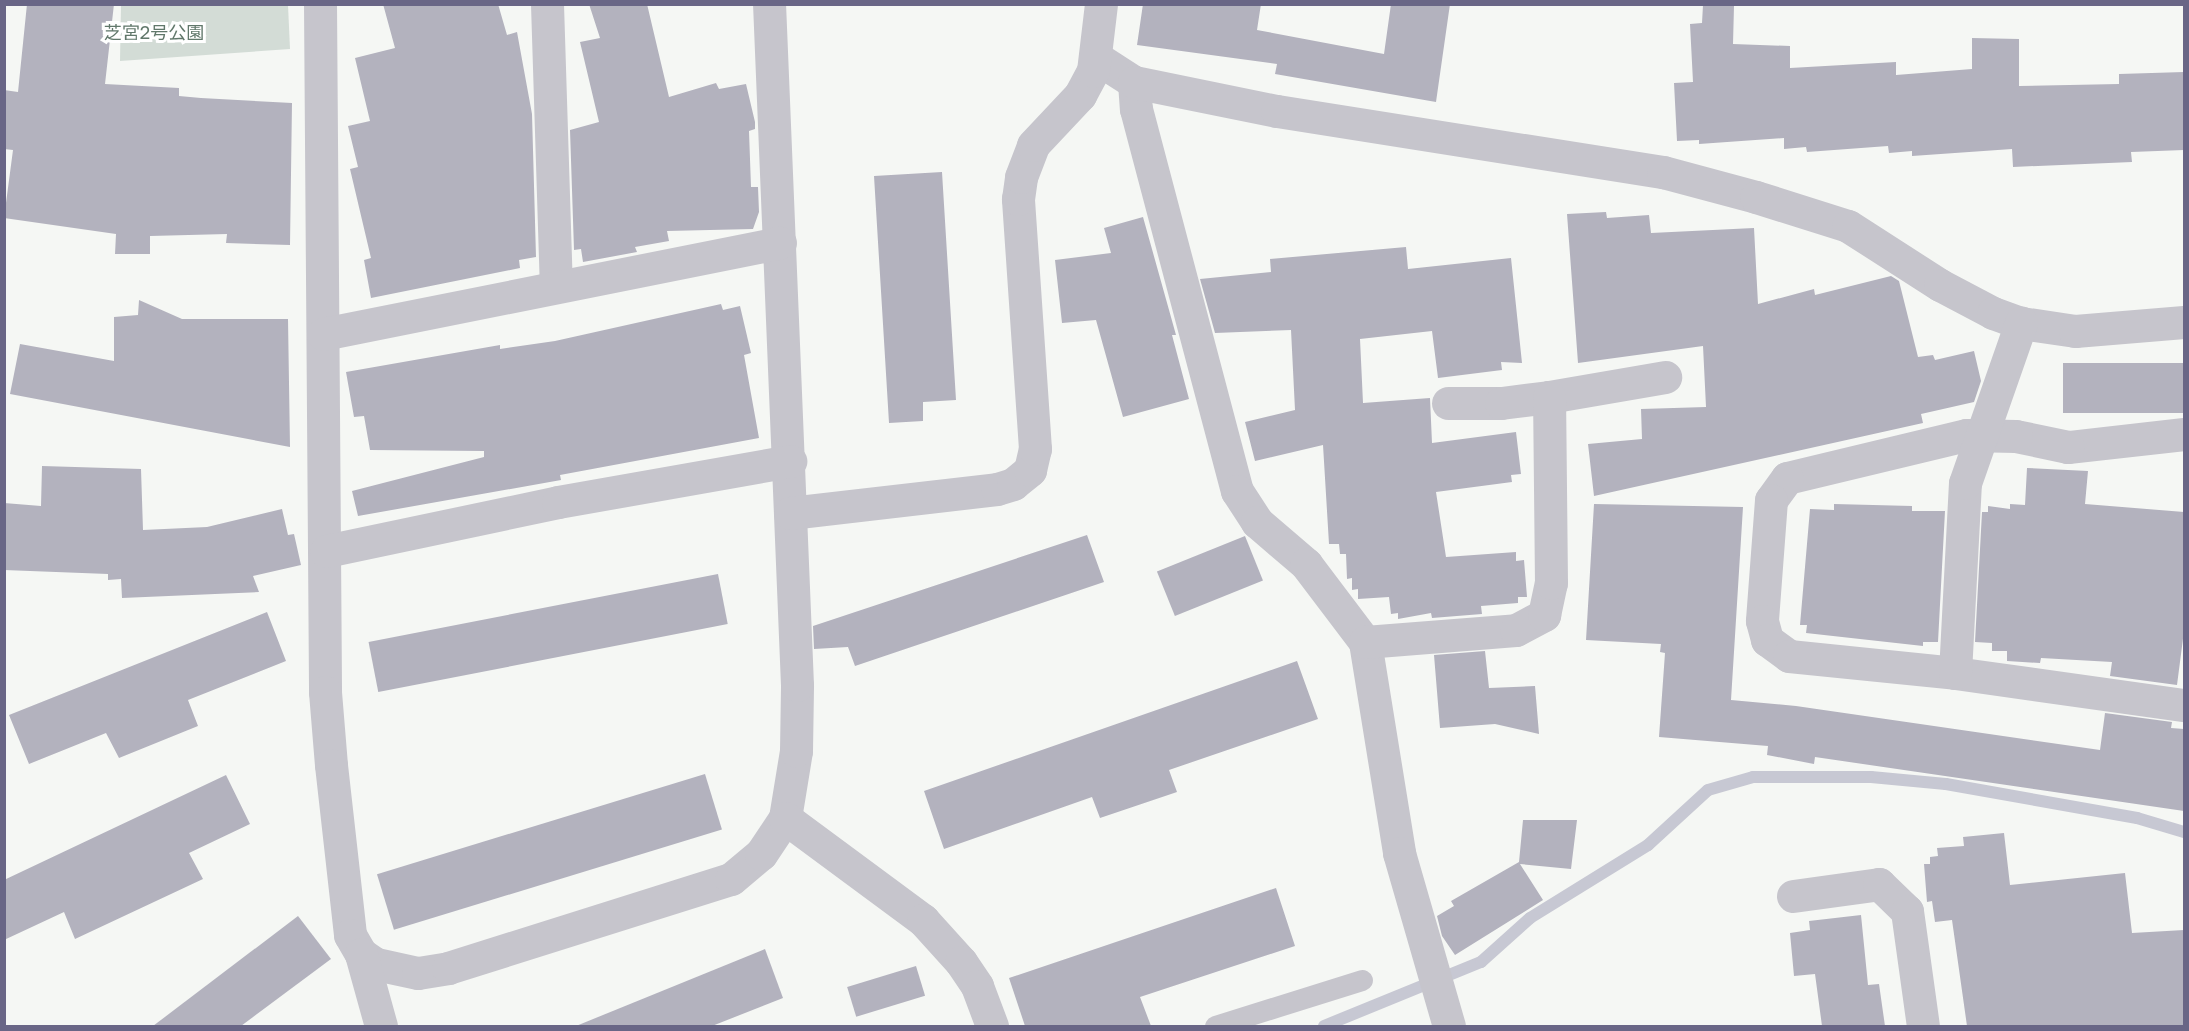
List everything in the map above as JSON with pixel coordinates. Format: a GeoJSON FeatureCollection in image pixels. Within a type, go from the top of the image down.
{"type":"FeatureCollection","features":[{"type":"Feature","properties":{"kind":"street"},"geometry":{"type":"LineString","coordinates":[[320,4],[326,551],[325,692],[350,935],[361,954],[381,1026]]}},
{"type":"Feature","properties":{"kind":"street"},"geometry":{"type":"LineString","coordinates":[[547,4],[556,286]]}},
{"type":"Feature","properties":{"kind":"street"},"geometry":{"type":"LineString","coordinates":[[361,954],[397,971],[435,971],[699,891],[746,868],[785,818],[796,751],[796,718],[790,461],[769,4]]}},
{"type":"Feature","properties":{"kind":"street"},"geometry":{"type":"LineString","coordinates":[[790,513],[997,489],[1013,484],[1030,470],[1035,450],[1018,199],[1021,177],[1033,145],[1080,95],[1093,71],[1101,4]]}},
{"type":"Feature","properties":{"kind":"street"},"geometry":{"type":"LineString","coordinates":[[1095,57],[1134,82],[1277,111],[1663,172],[1756,197],[1848,226],[1940,285],[1993,314],[2021,323],[2075,331],[2184,322]]}},
{"type":"Feature","properties":{"kind":"street"},"geometry":{"type":"LineString","coordinates":[[1134,82],[1136,109],[1237,491],[1257,522],[1306,564],[1365,642],[1399,853],[1449,1026]]}},
{"type":"Feature","properties":{"kind":"street"},"geometry":{"type":"LineString","coordinates":[[323,334],[780,243]]}},
{"type":"Feature","properties":{"kind":"street"},"geometry":{"type":"LineString","coordinates":[[1955,673],[1965,483],[1972,454],[1984,435],[2021,323]]}},
{"type":"Feature","properties":{"kind":"street"},"geometry":{"type":"LineString","coordinates":[[1449,403],[1501,403],[1549,397],[1665,376]]}},
{"type":"Feature","properties":{"kind":"street"},"geometry":{"type":"LineString","coordinates":[[1365,642],[1516,630],[1544,615],[1551,583],[1549,397]]}},
{"type":"Feature","properties":{"kind":"street"},"geometry":{"type":"LineString","coordinates":[[2184,434],[2068,447],[2016,436],[1984,435],[1930,442],[1787,478],[1777,488],[1768,512],[1762,621],[1767,640],[1789,656],[1955,673],[2184,705]]}},
{"type":"Feature","properties":{"kind":"street"},"geometry":{"type":"LineString","coordinates":[[326,551],[558,502],[790,461]]}},
{"type":"Feature","properties":{"kind":"street"},"geometry":{"type":"LineString","coordinates":[[785,818],[923,920],[961,962],[977,986],[992,1026]]}},
{"type":"Feature","properties":{"kind":"street"},"geometry":{"type":"LineString","coordinates":[[1793,896],[1879,884],[1907,910],[1923,1026]]}},
{"type":"Feature","properties":{"kind":"lane"},"geometry":{"type":"LineString","coordinates":[[1215,1026],[1362,980]]}},
{"type":"Feature","properties":{"kind":"green space","name":"芝宮2号公園"},"geometry":{"type":"Polygon","coordinates":[[[121,5],[288,5],[290,49],[120,61],[121,5]]]}},
{"type":"Feature","properties":{"kind":"building"},"geometry":{"type":"Polygon","coordinates":[[[27,4],[114,4],[105,84],[179,88],[179,96],[292,103],[290,245],[226,243],[227,234],[150,236],[150,254],[115,254],[116,234],[4,218],[13,150],[4,149],[4,90],[18,92],[27,4]]]}},
{"type":"Feature","properties":{"kind":"building"},"geometry":{"type":"Polygon","coordinates":[[[383,4],[498,4],[507,35],[517,32],[532,114],[536,257],[519,260],[520,268],[371,298],[364,260],[371,258],[350,169],[358,167],[348,126],[370,121],[355,58],[395,48],[383,4]]]}},
{"type":"Feature","properties":{"kind":"building"},"geometry":{"type":"Polygon","coordinates":[[[589,4],[647,4],[669,97],[716,83],[719,89],[746,84],[755,122],[755,129],[749,131],[751,187],[758,187],[759,212],[753,229],[667,231],[669,241],[635,247],[637,252],[583,262],[581,249],[574,250],[570,130],[599,122],[580,42],[600,38],[589,4]]]}},
{"type":"Feature","properties":{"kind":"building"},"geometry":{"type":"Polygon","coordinates":[[[1143,4],[1261,4],[1257,30],[1384,54],[1391,4],[1450,4],[1436,102],[1275,74],[1277,64],[1137,45],[1143,4]]]}},
{"type":"Feature","properties":{"kind":"building"},"geometry":{"type":"Polygon","coordinates":[[[1703,5],[1734,6],[1733,44],[1790,46],[1790,68],[1896,62],[1896,75],[1972,69],[1972,38],[2019,39],[2019,86],[2119,84],[2119,74],[2184,72],[2184,150],[2131,152],[2132,162],[2013,167],[2012,149],[1912,156],[1912,151],[1889,153],[1888,146],[1807,152],[1806,147],[1784,149],[1784,138],[1699,144],[1699,140],[1677,141],[1674,83],[1693,82],[1690,24],[1702,23],[1703,5]]]}},
{"type":"Feature","properties":{"kind":"building"},"geometry":{"type":"Polygon","coordinates":[[[942,172],[956,400],[923,402],[923,421],[889,423],[874,176],[942,172]]]}},
{"type":"Feature","properties":{"kind":"building"},"geometry":{"type":"Polygon","coordinates":[[[1606,212],[1607,218],[1649,215],[1651,233],[1754,228],[1758,304],[1814,289],[1815,295],[1891,276],[1899,281],[1918,357],[1933,355],[1935,360],[1974,351],[1981,381],[1974,402],[1921,414],[1923,423],[1594,496],[1588,444],[1642,439],[1641,409],[1706,407],[1703,346],[1578,363],[1567,214],[1606,212]]]}},
{"type":"Feature","properties":{"kind":"building"},"geometry":{"type":"Polygon","coordinates":[[[1143,217],[1176,335],[1172,335],[1189,399],[1123,417],[1096,320],[1062,323],[1055,260],[1111,253],[1104,228],[1143,217]]]}},
{"type":"Feature","properties":{"kind":"building"},"geometry":{"type":"Polygon","coordinates":[[[1406,247],[1408,269],[1511,258],[1522,363],[1501,362],[1502,370],[1438,378],[1432,331],[1360,339],[1363,403],[1430,398],[1432,443],[1516,432],[1521,474],[1511,475],[1512,482],[1436,492],[1446,557],[1516,552],[1516,561],[1524,560],[1527,597],[1518,597],[1518,603],[1481,606],[1482,614],[1432,618],[1431,613],[1398,619],[1398,613],[1391,614],[1389,597],[1358,599],[1358,589],[1352,590],[1352,578],[1347,579],[1346,554],[1340,554],[1339,544],[1329,544],[1323,445],[1255,461],[1245,422],[1295,410],[1291,330],[1215,333],[1200,279],[1271,272],[1270,259],[1406,247]]]}},
{"type":"Feature","properties":{"kind":"building"},"geometry":{"type":"Polygon","coordinates":[[[139,300],[182,319],[288,319],[290,447],[10,394],[20,344],[114,361],[114,317],[138,315],[139,300]]]}},
{"type":"Feature","properties":{"kind":"building"},"geometry":{"type":"Polygon","coordinates":[[[721,304],[723,310],[740,306],[751,353],[744,355],[759,438],[560,475],[561,480],[358,516],[352,491],[484,457],[484,451],[370,450],[364,416],[354,417],[346,372],[500,345],[500,349],[555,341],[721,304]]]}},
{"type":"Feature","properties":{"kind":"building"},"geometry":{"type":"Polygon","coordinates":[[[2063,363],[2184,363],[2184,413],[2063,413],[2063,363]]]}},
{"type":"Feature","properties":{"kind":"building"},"geometry":{"type":"Polygon","coordinates":[[[42,466],[141,469],[143,530],[207,527],[282,509],[288,535],[294,534],[301,565],[253,576],[259,592],[122,598],[121,579],[108,580],[108,574],[4,570],[4,503],[41,506],[42,466]]]}},
{"type":"Feature","properties":{"kind":"building"},"geometry":{"type":"Polygon","coordinates":[[[2027,468],[2088,471],[2085,504],[2184,512],[2184,631],[2177,685],[2110,676],[2112,662],[2041,658],[2040,663],[2007,661],[2007,651],[1992,651],[1992,643],[1975,642],[1982,512],[1988,512],[1988,506],[2010,509],[2010,504],[2025,505],[2027,468]]]}},
{"type":"Feature","properties":{"kind":"building"},"geometry":{"type":"Polygon","coordinates":[[[1594,504],[1743,507],[1731,700],[1796,706],[2100,750],[2105,713],[2172,722],[2171,728],[2184,729],[2184,811],[1815,757],[1814,764],[1767,755],[1768,746],[1659,737],[1665,653],[1660,652],[1661,644],[1586,640],[1594,504]]]}},
{"type":"Feature","properties":{"kind":"building"},"geometry":{"type":"Polygon","coordinates":[[[1834,504],[1912,506],[1912,511],[1945,511],[1938,642],[1923,642],[1923,646],[1806,633],[1807,625],[1800,625],[1810,509],[1834,510],[1834,504]]]}},
{"type":"Feature","properties":{"kind":"building"},"geometry":{"type":"Polygon","coordinates":[[[1087,535],[1104,582],[855,666],[848,647],[814,649],[813,626],[1087,535]]]}},
{"type":"Feature","properties":{"kind":"building"},"geometry":{"type":"Polygon","coordinates":[[[1245,536],[1263,581],[1175,616],[1157,572],[1245,536]]]}},
{"type":"Feature","properties":{"kind":"building"},"geometry":{"type":"Polygon","coordinates":[[[718,574],[728,624],[378,692],[369,642],[718,574]]]}},
{"type":"Feature","properties":{"kind":"building"},"geometry":{"type":"Polygon","coordinates":[[[267,612],[286,661],[188,700],[198,726],[119,758],[106,733],[29,764],[9,715],[267,612]]]}},
{"type":"Feature","properties":{"kind":"building"},"geometry":{"type":"Polygon","coordinates":[[[1485,651],[1489,688],[1535,686],[1539,734],[1495,724],[1440,728],[1434,655],[1485,651]]]}},
{"type":"Feature","properties":{"kind":"building"},"geometry":{"type":"Polygon","coordinates":[[[1297,661],[1318,719],[1169,770],[1177,792],[1100,818],[1092,797],[944,849],[924,791],[1297,661]]]}},
{"type":"Feature","properties":{"kind":"building"},"geometry":{"type":"Polygon","coordinates":[[[705,774],[722,829],[394,930],[377,874],[705,774]]]}},
{"type":"Feature","properties":{"kind":"building"},"geometry":{"type":"Polygon","coordinates":[[[226,775],[250,824],[189,853],[203,879],[75,939],[64,912],[4,940],[4,880],[226,775]]]}},
{"type":"Feature","properties":{"kind":"building"},"geometry":{"type":"Polygon","coordinates":[[[1523,820],[1577,820],[1571,869],[1520,864],[1543,900],[1455,955],[1442,936],[1437,916],[1454,906],[1451,901],[1519,862],[1523,820]]]}},
{"type":"Feature","properties":{"kind":"building"},"geometry":{"type":"Polygon","coordinates":[[[2004,833],[2010,885],[2125,873],[2132,933],[2184,930],[2184,1026],[1967,1026],[1952,920],[1935,922],[1932,901],[1927,902],[1924,864],[1930,864],[1930,857],[1938,856],[1937,848],[1964,846],[1963,837],[2004,833]]]}},
{"type":"Feature","properties":{"kind":"building"},"geometry":{"type":"Polygon","coordinates":[[[1276,888],[1295,946],[1140,997],[1151,1026],[1025,1026],[1009,978],[1276,888]]]}},
{"type":"Feature","properties":{"kind":"building"},"geometry":{"type":"Polygon","coordinates":[[[1861,915],[1868,985],[1879,984],[1885,1026],[1822,1026],[1815,974],[1794,976],[1790,933],[1810,930],[1809,921],[1861,915]]]}},
{"type":"Feature","properties":{"kind":"building"},"geometry":{"type":"Polygon","coordinates":[[[298,916],[331,959],[241,1026],[153,1026],[298,916]]]}},
{"type":"Feature","properties":{"kind":"building"},"geometry":{"type":"Polygon","coordinates":[[[765,949],[783,998],[712,1026],[576,1026],[765,949]]]}},
{"type":"Feature","properties":{"kind":"building"},"geometry":{"type":"Polygon","coordinates":[[[916,966],[925,996],[856,1017],[847,987],[916,966]]]}},
{"type":"Feature","properties":{"kind":"waterway"},"geometry":{"type":"LineString","coordinates":[[1324,1026],[1481,962],[1530,918],[1648,845],[1708,790],[1753,777],[1871,777],[1946,784],[2137,818],[2184,832]]}}]}
